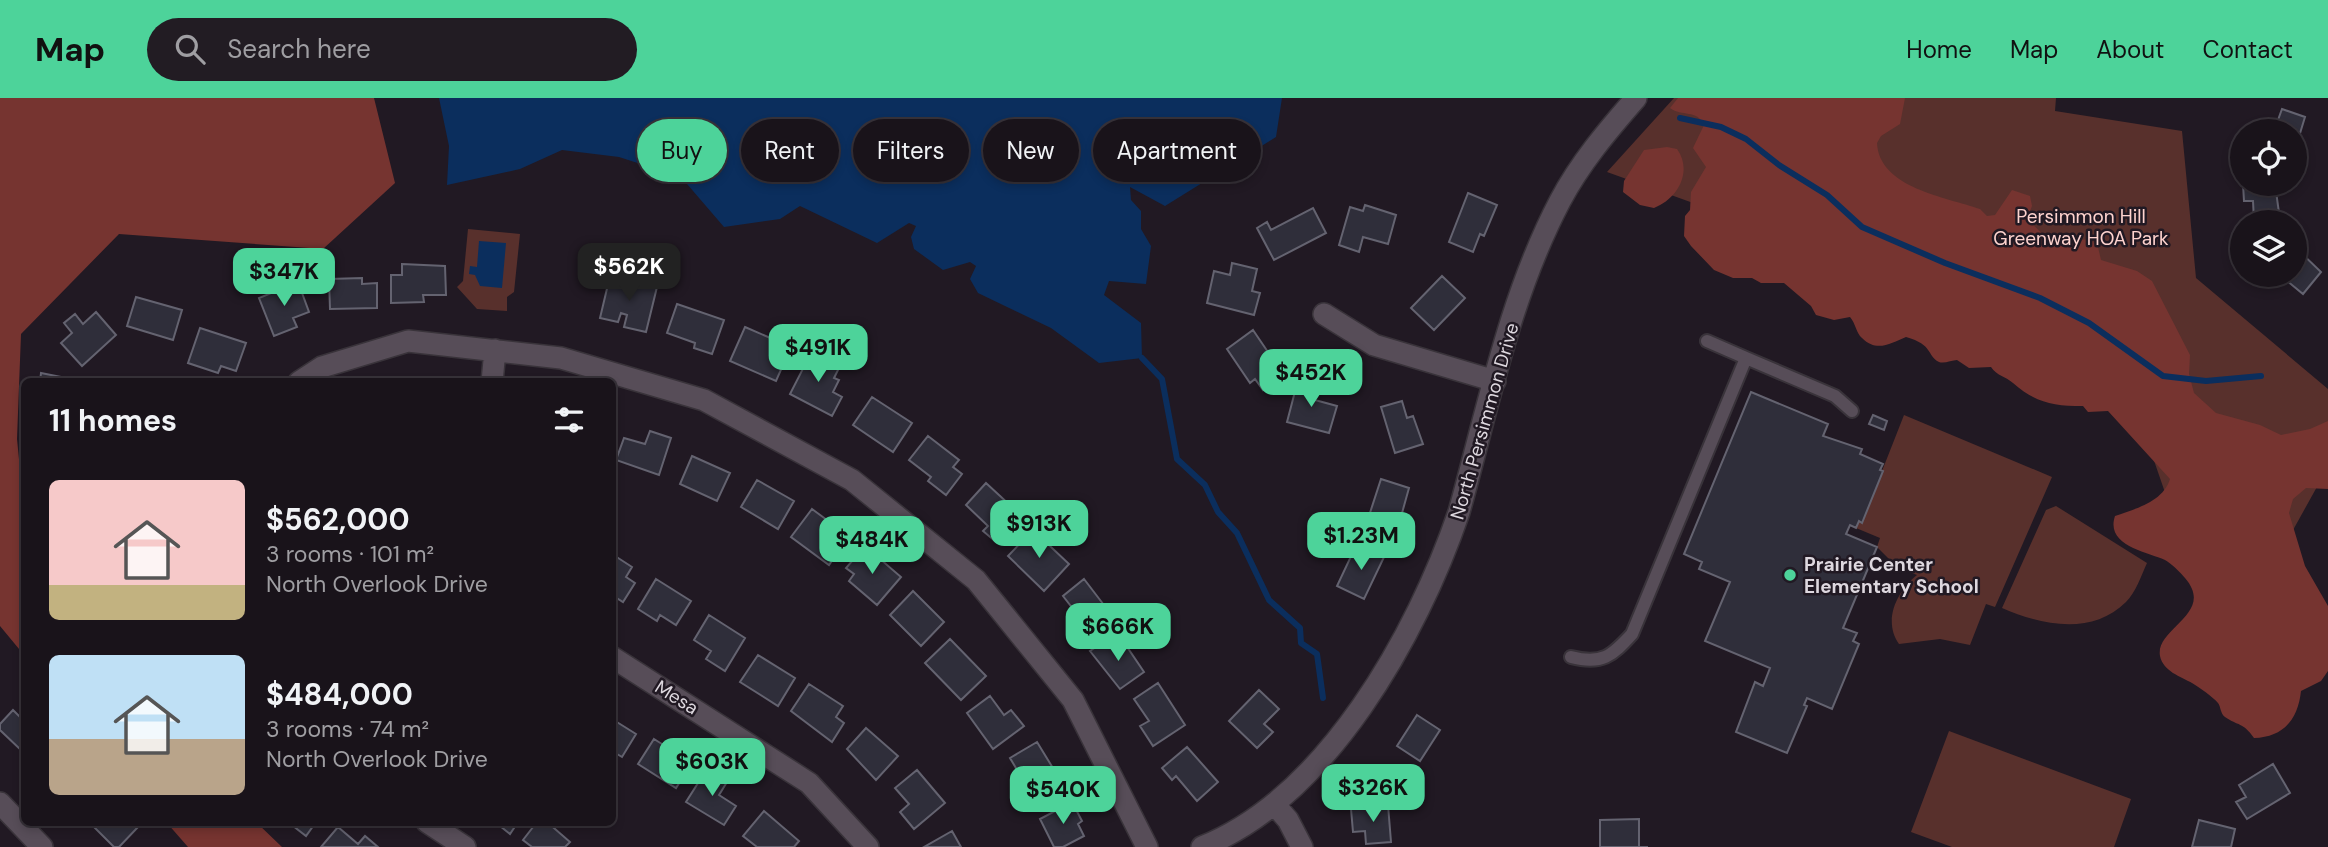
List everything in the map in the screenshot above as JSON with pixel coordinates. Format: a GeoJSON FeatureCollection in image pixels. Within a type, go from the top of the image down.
{"type":"FeatureCollection","features":[{"type":"Feature","properties":{"kind":"street","name":"North Persimmon Drive"},"geometry":{"type":"LineString","coordinates":[[1202,847],[1234,834],[1275,805],[1335,745],[1420,607],[1459,512],[1527,273],[1560,201],[1605,132],[1636,98]]}},
{"type":"Feature","properties":{"kind":"street"},"geometry":{"type":"LineString","coordinates":[[1324,314],[1374,345],[1495,381]]}},
{"type":"Feature","properties":{"kind":"street"},"geometry":{"type":"LineString","coordinates":[[305,378],[322,366],[408,341],[561,358],[704,400],[852,480],[976,580],[1073,700],[1147,847]]}},
{"type":"Feature","properties":{"kind":"street"},"geometry":{"type":"LineString","coordinates":[[492,378],[495,351]]}},
{"type":"Feature","properties":{"kind":"street","name":"Mesa"},"geometry":{"type":"LineString","coordinates":[[616,660],[809,783],[867,847]]}},
{"type":"Feature","properties":{"kind":"street"},"geometry":{"type":"LineString","coordinates":[[0,803],[21,824]]}},
{"type":"Feature","properties":{"kind":"street"},"geometry":{"type":"LineString","coordinates":[[1275,805],[1288,820],[1302,847]]}},
{"type":"Feature","properties":{"kind":"street"},"geometry":{"type":"LineString","coordinates":[[22,826],[43,847]]}},
{"type":"Feature","properties":{"kind":"street"},"geometry":{"type":"LineString","coordinates":[[433,826],[465,847]]}},
{"type":"Feature","properties":{"kind":"lane"},"geometry":{"type":"LineString","coordinates":[[1707,341],[1835,396],[1852,411]]}},
{"type":"Feature","properties":{"kind":"lane"},"geometry":{"type":"LineString","coordinates":[[1571,657],[1588,662],[1599,660],[1619,648],[1632,634],[1746,358]]}},
{"type":"Feature","properties":{"kind":"green space","name":"Persimmon Hill Greenway HOA Park"},"geometry":{"type":"Polygon","coordinates":[[[1674,98],[2056,98],[2055,111],[2182,131],[2196,278],[2328,389],[2328,467],[2222,658],[2118,356],[1607,172],[1674,98]]]}},
{"type":"Feature","properties":{"kind":"green space"},"geometry":{"type":"Polygon","coordinates":[[[468,229],[520,234],[514,292],[507,297],[507,311],[477,309],[457,287],[463,281],[468,229]]]}},
{"type":"Feature","properties":{"kind":"green space"},"geometry":{"type":"Polygon","coordinates":[[[1904,415],[2052,477],[1995,607],[1986,604],[1970,645],[1940,639],[1899,644],[1892,625],[1894,606],[1898,597],[1917,575],[1897,567],[1877,547],[1880,538],[1856,528],[1859,521],[1862,522],[1904,415]]]}},
{"type":"Feature","properties":{"kind":"green space"},"geometry":{"type":"Polygon","coordinates":[[[2056,506],[2147,563],[2130,598],[2113,613],[2098,620],[2049,623],[2002,608],[2046,510],[2056,506]]]}},
{"type":"Feature","properties":{"kind":"green space"},"geometry":{"type":"Polygon","coordinates":[[[1949,731],[2131,799],[2114,847],[1952,847],[1911,832],[1949,731]]]}},
{"type":"Feature","properties":{"kind":"shaded area"},"geometry":{"type":"Polygon","coordinates":[[[0,98],[374,98],[395,183],[323,249],[119,234],[21,334],[17,439],[21,480],[21,651],[0,626],[0,98]]]}},
{"type":"Feature","properties":{"kind":"shaded area","name":"Persimmon Hill Greenway HOA Park"},"geometry":{"type":"Polygon","coordinates":[[[1678,98],[1905,98],[1900,124],[1881,136],[1877,143],[1881,158],[1889,171],[1916,188],[1980,209],[1987,216],[1995,215],[2012,190],[2030,196],[2032,206],[2027,219],[2052,243],[2090,239],[2098,247],[2101,260],[2137,271],[2152,281],[2190,355],[2189,374],[2194,393],[2216,413],[2260,425],[2281,435],[2310,429],[2328,421],[2328,489],[2306,488],[2293,499],[2289,513],[2305,566],[2328,606],[2328,671],[2321,681],[2301,691],[2297,710],[2288,725],[2274,734],[2254,738],[2243,727],[2225,717],[2213,698],[2173,673],[2162,661],[2161,646],[2189,611],[2193,591],[2170,563],[2122,541],[2114,526],[2115,516],[2155,499],[2170,479],[2108,411],[2088,412],[2083,406],[2054,404],[2037,399],[1991,367],[1969,368],[1957,360],[1939,362],[1921,343],[1906,337],[1889,344],[1873,345],[1860,336],[1850,317],[1834,320],[1816,315],[1811,306],[1784,283],[1761,283],[1752,278],[1733,278],[1714,270],[1684,236],[1685,216],[1690,210],[1691,192],[1706,167],[1693,148],[1704,125],[1693,115],[1670,108],[1678,98]]]}},
{"type":"Feature","properties":{"kind":"shaded area"},"geometry":{"type":"Polygon","coordinates":[[[1667,147],[1677,149],[1682,157],[1684,166],[1680,183],[1663,204],[1654,208],[1640,205],[1623,192],[1624,181],[1644,150],[1667,147]]]}},
{"type":"Feature","properties":{"kind":"shaded area"},"geometry":{"type":"Polygon","coordinates":[[[170,826],[260,826],[282,847],[188,847],[170,826]]]}},
{"type":"Feature","properties":{"kind":"water"},"geometry":{"type":"Polygon","coordinates":[[[439,98],[1282,98],[1276,137],[1261,146],[1261,119],[1093,119],[1093,182],[1204,182],[1165,206],[1130,187],[1131,200],[1141,211],[1141,229],[1151,246],[1146,284],[1109,281],[1104,295],[1141,323],[1142,358],[1099,363],[1051,328],[978,293],[970,279],[976,266],[970,262],[943,270],[914,249],[911,237],[916,226],[909,223],[877,243],[800,206],[780,219],[724,227],[685,182],[727,182],[727,119],[637,119],[637,163],[619,157],[562,150],[520,169],[447,185],[449,146],[439,98]]]}},
{"type":"Feature","properties":{"kind":"water"},"geometry":{"type":"Polygon","coordinates":[[[479,241],[506,243],[502,288],[480,286],[475,275],[469,274],[470,266],[477,267],[479,241]]]}},
{"type":"Feature","properties":{"kind":"building"},"geometry":{"type":"Polygon","coordinates":[[[2282,109],[2305,117],[2304,119],[2278,119],[2282,109]]]}},
{"type":"Feature","properties":{"kind":"building"},"geometry":{"type":"Polygon","coordinates":[[[1468,193],[1497,205],[1484,236],[1480,234],[1473,252],[1449,242],[1468,193]]]}},
{"type":"Feature","properties":{"kind":"building"},"geometry":{"type":"Polygon","coordinates":[[[2244,196],[2277,196],[2279,210],[2253,210],[2253,201],[2244,201],[2244,196]]]}},
{"type":"Feature","properties":{"kind":"building"},"geometry":{"type":"Polygon","coordinates":[[[1365,205],[1396,215],[1388,244],[1363,237],[1359,252],[1339,245],[1350,207],[1363,211],[1365,205]]]}},
{"type":"Feature","properties":{"kind":"building"},"geometry":{"type":"Polygon","coordinates":[[[1313,208],[1326,233],[1274,260],[1257,228],[1267,222],[1271,230],[1313,208]]]}},
{"type":"Feature","properties":{"kind":"building"},"geometry":{"type":"Polygon","coordinates":[[[2307,259],[2321,272],[2303,294],[2295,287],[2307,287],[2307,259]]]}},
{"type":"Feature","properties":{"kind":"building"},"geometry":{"type":"Polygon","coordinates":[[[1232,263],[1257,269],[1252,291],[1260,293],[1254,315],[1207,303],[1214,271],[1230,275],[1232,263]]]}},
{"type":"Feature","properties":{"kind":"building"},"geometry":{"type":"Polygon","coordinates":[[[402,264],[445,266],[446,295],[423,295],[424,302],[391,303],[391,275],[402,275],[402,264]]]}},
{"type":"Feature","properties":{"kind":"building"},"geometry":{"type":"Polygon","coordinates":[[[610,276],[657,287],[646,332],[624,327],[627,315],[621,313],[618,322],[600,318],[610,276]]]}},
{"type":"Feature","properties":{"kind":"building"},"geometry":{"type":"Polygon","coordinates":[[[1442,276],[1465,298],[1434,330],[1411,308],[1442,276]]]}},
{"type":"Feature","properties":{"kind":"building"},"geometry":{"type":"Polygon","coordinates":[[[362,278],[362,284],[377,283],[377,308],[330,309],[329,279],[362,278]]]}},
{"type":"Feature","properties":{"kind":"building"},"geometry":{"type":"Polygon","coordinates":[[[298,282],[309,312],[293,318],[297,327],[274,336],[259,298],[298,282]]]}},
{"type":"Feature","properties":{"kind":"building"},"geometry":{"type":"Polygon","coordinates":[[[136,297],[182,310],[173,340],[127,326],[136,297]]]}},
{"type":"Feature","properties":{"kind":"building"},"geometry":{"type":"Polygon","coordinates":[[[677,304],[724,320],[712,354],[694,348],[695,343],[667,333],[677,304]]]}},
{"type":"Feature","properties":{"kind":"building"},"geometry":{"type":"Polygon","coordinates":[[[96,312],[116,335],[82,366],[61,343],[72,333],[64,323],[75,314],[83,324],[96,312]]]}},
{"type":"Feature","properties":{"kind":"building"},"geometry":{"type":"Polygon","coordinates":[[[745,327],[791,347],[776,381],[730,361],[745,327]]]}},
{"type":"Feature","properties":{"kind":"building"},"geometry":{"type":"Polygon","coordinates":[[[200,328],[246,343],[236,371],[221,366],[218,373],[188,363],[200,328]]]}},
{"type":"Feature","properties":{"kind":"building"},"geometry":{"type":"Polygon","coordinates":[[[1253,330],[1272,358],[1269,362],[1279,378],[1263,390],[1255,379],[1250,383],[1227,349],[1253,330]]]}},
{"type":"Feature","properties":{"kind":"building"},"geometry":{"type":"Polygon","coordinates":[[[812,351],[840,366],[834,378],[839,380],[833,392],[842,397],[832,416],[790,394],[812,351]]]}},
{"type":"Feature","properties":{"kind":"building"},"geometry":{"type":"Polygon","coordinates":[[[41,373],[66,378],[40,378],[41,373]]]}},
{"type":"Feature","properties":{"kind":"building"},"geometry":{"type":"Polygon","coordinates":[[[1298,380],[1319,386],[1315,400],[1337,406],[1329,433],[1287,422],[1298,380]]]}},
{"type":"Feature","properties":{"kind":"building","name":"Prairie Center Elementary School"},"geometry":{"type":"Polygon","coordinates":[[[1751,392],[1828,424],[1823,436],[1862,449],[1860,454],[1883,464],[1880,470],[1883,471],[1862,523],[1859,521],[1856,528],[1850,525],[1846,534],[1877,547],[1843,628],[1857,633],[1853,641],[1859,644],[1832,709],[1807,698],[1804,705],[1807,706],[1787,753],[1736,732],[1755,682],[1763,686],[1770,668],[1705,641],[1730,582],[1699,569],[1702,562],[1684,554],[1751,392]]]}},
{"type":"Feature","properties":{"kind":"building"},"geometry":{"type":"Polygon","coordinates":[[[872,397],[912,423],[893,452],[853,425],[872,397]]]}},
{"type":"Feature","properties":{"kind":"building"},"geometry":{"type":"Polygon","coordinates":[[[1402,401],[1407,418],[1413,416],[1423,444],[1395,453],[1381,407],[1402,401]]]}},
{"type":"Feature","properties":{"kind":"building"},"geometry":{"type":"Polygon","coordinates":[[[1873,415],[1887,421],[1884,430],[1869,424],[1873,415]]]}},
{"type":"Feature","properties":{"kind":"building"},"geometry":{"type":"Polygon","coordinates":[[[650,431],[671,438],[659,475],[616,460],[624,438],[645,444],[650,431]]]}},
{"type":"Feature","properties":{"kind":"building"},"geometry":{"type":"Polygon","coordinates":[[[928,436],[959,460],[953,467],[962,474],[946,495],[928,481],[931,477],[909,460],[928,436]]]}},
{"type":"Feature","properties":{"kind":"building"},"geometry":{"type":"Polygon","coordinates":[[[692,456],[730,473],[717,501],[680,484],[692,456]]]}},
{"type":"Feature","properties":{"kind":"building"},"geometry":{"type":"Polygon","coordinates":[[[1381,479],[1409,488],[1397,531],[1367,522],[1381,479]]]}},
{"type":"Feature","properties":{"kind":"building"},"geometry":{"type":"Polygon","coordinates":[[[757,480],[794,501],[778,529],[741,507],[757,480]]]}},
{"type":"Feature","properties":{"kind":"building"},"geometry":{"type":"Polygon","coordinates":[[[986,483],[1012,507],[1003,517],[1013,525],[996,542],[983,531],[988,526],[966,505],[986,483]]]}},
{"type":"Feature","properties":{"kind":"building"},"geometry":{"type":"Polygon","coordinates":[[[812,509],[835,526],[831,532],[845,542],[829,565],[791,537],[812,509]]]}},
{"type":"Feature","properties":{"kind":"building"},"geometry":{"type":"Polygon","coordinates":[[[1033,530],[1069,564],[1044,591],[1008,556],[1033,530]]]}},
{"type":"Feature","properties":{"kind":"building"},"geometry":{"type":"Polygon","coordinates":[[[865,546],[901,577],[877,605],[849,581],[854,574],[846,568],[865,546]]]}},
{"type":"Feature","properties":{"kind":"building"},"geometry":{"type":"Polygon","coordinates":[[[1366,546],[1385,555],[1364,599],[1337,586],[1353,552],[1362,556],[1366,546]]]}},
{"type":"Feature","properties":{"kind":"building"},"geometry":{"type":"Polygon","coordinates":[[[616,557],[632,567],[626,577],[635,583],[623,602],[616,598],[616,557]]]}},
{"type":"Feature","properties":{"kind":"building"},"geometry":{"type":"Polygon","coordinates":[[[656,579],[691,601],[676,625],[660,615],[657,621],[638,609],[656,579]]]}},
{"type":"Feature","properties":{"kind":"building"},"geometry":{"type":"Polygon","coordinates":[[[1084,579],[1110,613],[1080,637],[1068,621],[1077,614],[1063,596],[1084,579]]]}},
{"type":"Feature","properties":{"kind":"building"},"geometry":{"type":"Polygon","coordinates":[[[913,591],[944,622],[921,646],[890,615],[913,591]]]}},
{"type":"Feature","properties":{"kind":"building"},"geometry":{"type":"Polygon","coordinates":[[[709,615],[745,638],[725,671],[706,659],[711,651],[694,640],[709,615]]]}},
{"type":"Feature","properties":{"kind":"building"},"geometry":{"type":"Polygon","coordinates":[[[950,639],[986,676],[961,700],[925,663],[950,639]]]}},
{"type":"Feature","properties":{"kind":"building"},"geometry":{"type":"Polygon","coordinates":[[[1108,639],[1114,647],[1123,641],[1144,672],[1120,689],[1090,651],[1108,639]]]}},
{"type":"Feature","properties":{"kind":"building"},"geometry":{"type":"Polygon","coordinates":[[[758,655],[795,678],[778,706],[740,682],[758,655]]]}},
{"type":"Feature","properties":{"kind":"building"},"geometry":{"type":"Polygon","coordinates":[[[1158,683],[1185,725],[1153,746],[1140,726],[1149,721],[1134,699],[1158,683]]]}},
{"type":"Feature","properties":{"kind":"building"},"geometry":{"type":"Polygon","coordinates":[[[809,684],[843,706],[836,717],[844,723],[832,742],[791,711],[809,684]]]}},
{"type":"Feature","properties":{"kind":"building"},"geometry":{"type":"Polygon","coordinates":[[[1259,690],[1279,709],[1264,724],[1273,732],[1257,748],[1229,721],[1259,690]]]}},
{"type":"Feature","properties":{"kind":"building"},"geometry":{"type":"Polygon","coordinates":[[[990,696],[1004,715],[1011,710],[1024,726],[993,749],[967,713],[990,696]]]}},
{"type":"Feature","properties":{"kind":"building"},"geometry":{"type":"Polygon","coordinates":[[[13,710],[21,718],[21,750],[0,730],[0,724],[13,710]]]}},
{"type":"Feature","properties":{"kind":"building"},"geometry":{"type":"Polygon","coordinates":[[[1417,715],[1440,730],[1420,761],[1397,746],[1417,715]]]}},
{"type":"Feature","properties":{"kind":"building"},"geometry":{"type":"Polygon","coordinates":[[[616,722],[636,734],[622,757],[616,753],[616,722]]]}},
{"type":"Feature","properties":{"kind":"building"},"geometry":{"type":"Polygon","coordinates":[[[866,728],[898,756],[876,780],[847,749],[866,728]]]}},
{"type":"Feature","properties":{"kind":"building"},"geometry":{"type":"Polygon","coordinates":[[[654,739],[692,763],[676,788],[638,764],[654,739]]]}},
{"type":"Feature","properties":{"kind":"building"},"geometry":{"type":"Polygon","coordinates":[[[1037,742],[1059,778],[1032,795],[1010,758],[1037,742]]]}},
{"type":"Feature","properties":{"kind":"building"},"geometry":{"type":"Polygon","coordinates":[[[1187,747],[1218,782],[1197,801],[1176,776],[1172,780],[1162,768],[1187,747]]]}},
{"type":"Feature","properties":{"kind":"building"},"geometry":{"type":"Polygon","coordinates":[[[2273,764],[2290,793],[2247,819],[2236,802],[2246,797],[2239,785],[2273,764]]]}},
{"type":"Feature","properties":{"kind":"building"},"geometry":{"type":"Polygon","coordinates":[[[707,769],[727,782],[719,795],[736,806],[724,825],[686,802],[707,769]]]}},
{"type":"Feature","properties":{"kind":"building"},"geometry":{"type":"Polygon","coordinates":[[[917,770],[945,803],[914,829],[900,812],[909,804],[895,788],[917,770]]]}},
{"type":"Feature","properties":{"kind":"building"},"geometry":{"type":"Polygon","coordinates":[[[1072,802],[1082,821],[1078,824],[1084,836],[1063,847],[1054,847],[1040,819],[1072,802]]]}},
{"type":"Feature","properties":{"kind":"building"},"geometry":{"type":"Polygon","coordinates":[[[1388,805],[1391,842],[1366,844],[1365,831],[1353,832],[1351,809],[1388,805]]]}},
{"type":"Feature","properties":{"kind":"building"},"geometry":{"type":"Polygon","coordinates":[[[764,811],[799,841],[794,847],[757,847],[743,836],[764,811]]]}},
{"type":"Feature","properties":{"kind":"building"},"geometry":{"type":"Polygon","coordinates":[[[1639,819],[1639,847],[1600,847],[1600,820],[1639,819]]]}},
{"type":"Feature","properties":{"kind":"building"},"geometry":{"type":"Polygon","coordinates":[[[2199,820],[2235,829],[2231,847],[2192,847],[2199,820]]]}},
{"type":"Feature","properties":{"kind":"building"},"geometry":{"type":"Polygon","coordinates":[[[93,826],[139,826],[119,847],[114,847],[93,826]]]}},
{"type":"Feature","properties":{"kind":"building"},"geometry":{"type":"Polygon","coordinates":[[[293,826],[313,826],[306,836],[293,826]]]}},
{"type":"Feature","properties":{"kind":"building"},"geometry":{"type":"Polygon","coordinates":[[[500,826],[515,826],[510,834],[500,826]]]}},
{"type":"Feature","properties":{"kind":"building"},"geometry":{"type":"Polygon","coordinates":[[[534,826],[552,826],[570,842],[565,847],[532,847],[523,840],[534,826]]]}},
{"type":"Feature","properties":{"kind":"building"},"geometry":{"type":"Polygon","coordinates":[[[338,827],[358,844],[365,836],[378,847],[321,847],[338,827]]]}},
{"type":"Feature","properties":{"kind":"building"},"geometry":{"type":"Polygon","coordinates":[[[952,831],[961,847],[924,847],[952,831]]]}},
{"type":"Feature","properties":{"kind":"waterway"},"geometry":{"type":"LineString","coordinates":[[1680,118],[1721,127],[1746,139],[1779,165],[1827,195],[1862,227],[1945,263],[2040,298],[2089,323],[2163,376],[2206,381],[2261,376]]}},
{"type":"Feature","properties":{"kind":"waterway"},"geometry":{"type":"LineString","coordinates":[[1142,358],[1162,379],[1177,459],[1205,485],[1218,512],[1237,533],[1269,600],[1300,628],[1301,643],[1317,654],[1323,698]]}},
{"type":"Feature","properties":{"kind":"place","name":"Prairie Center Elementary School"},"geometry":{"type":"Point","coordinates":[1790,575]}}]}
